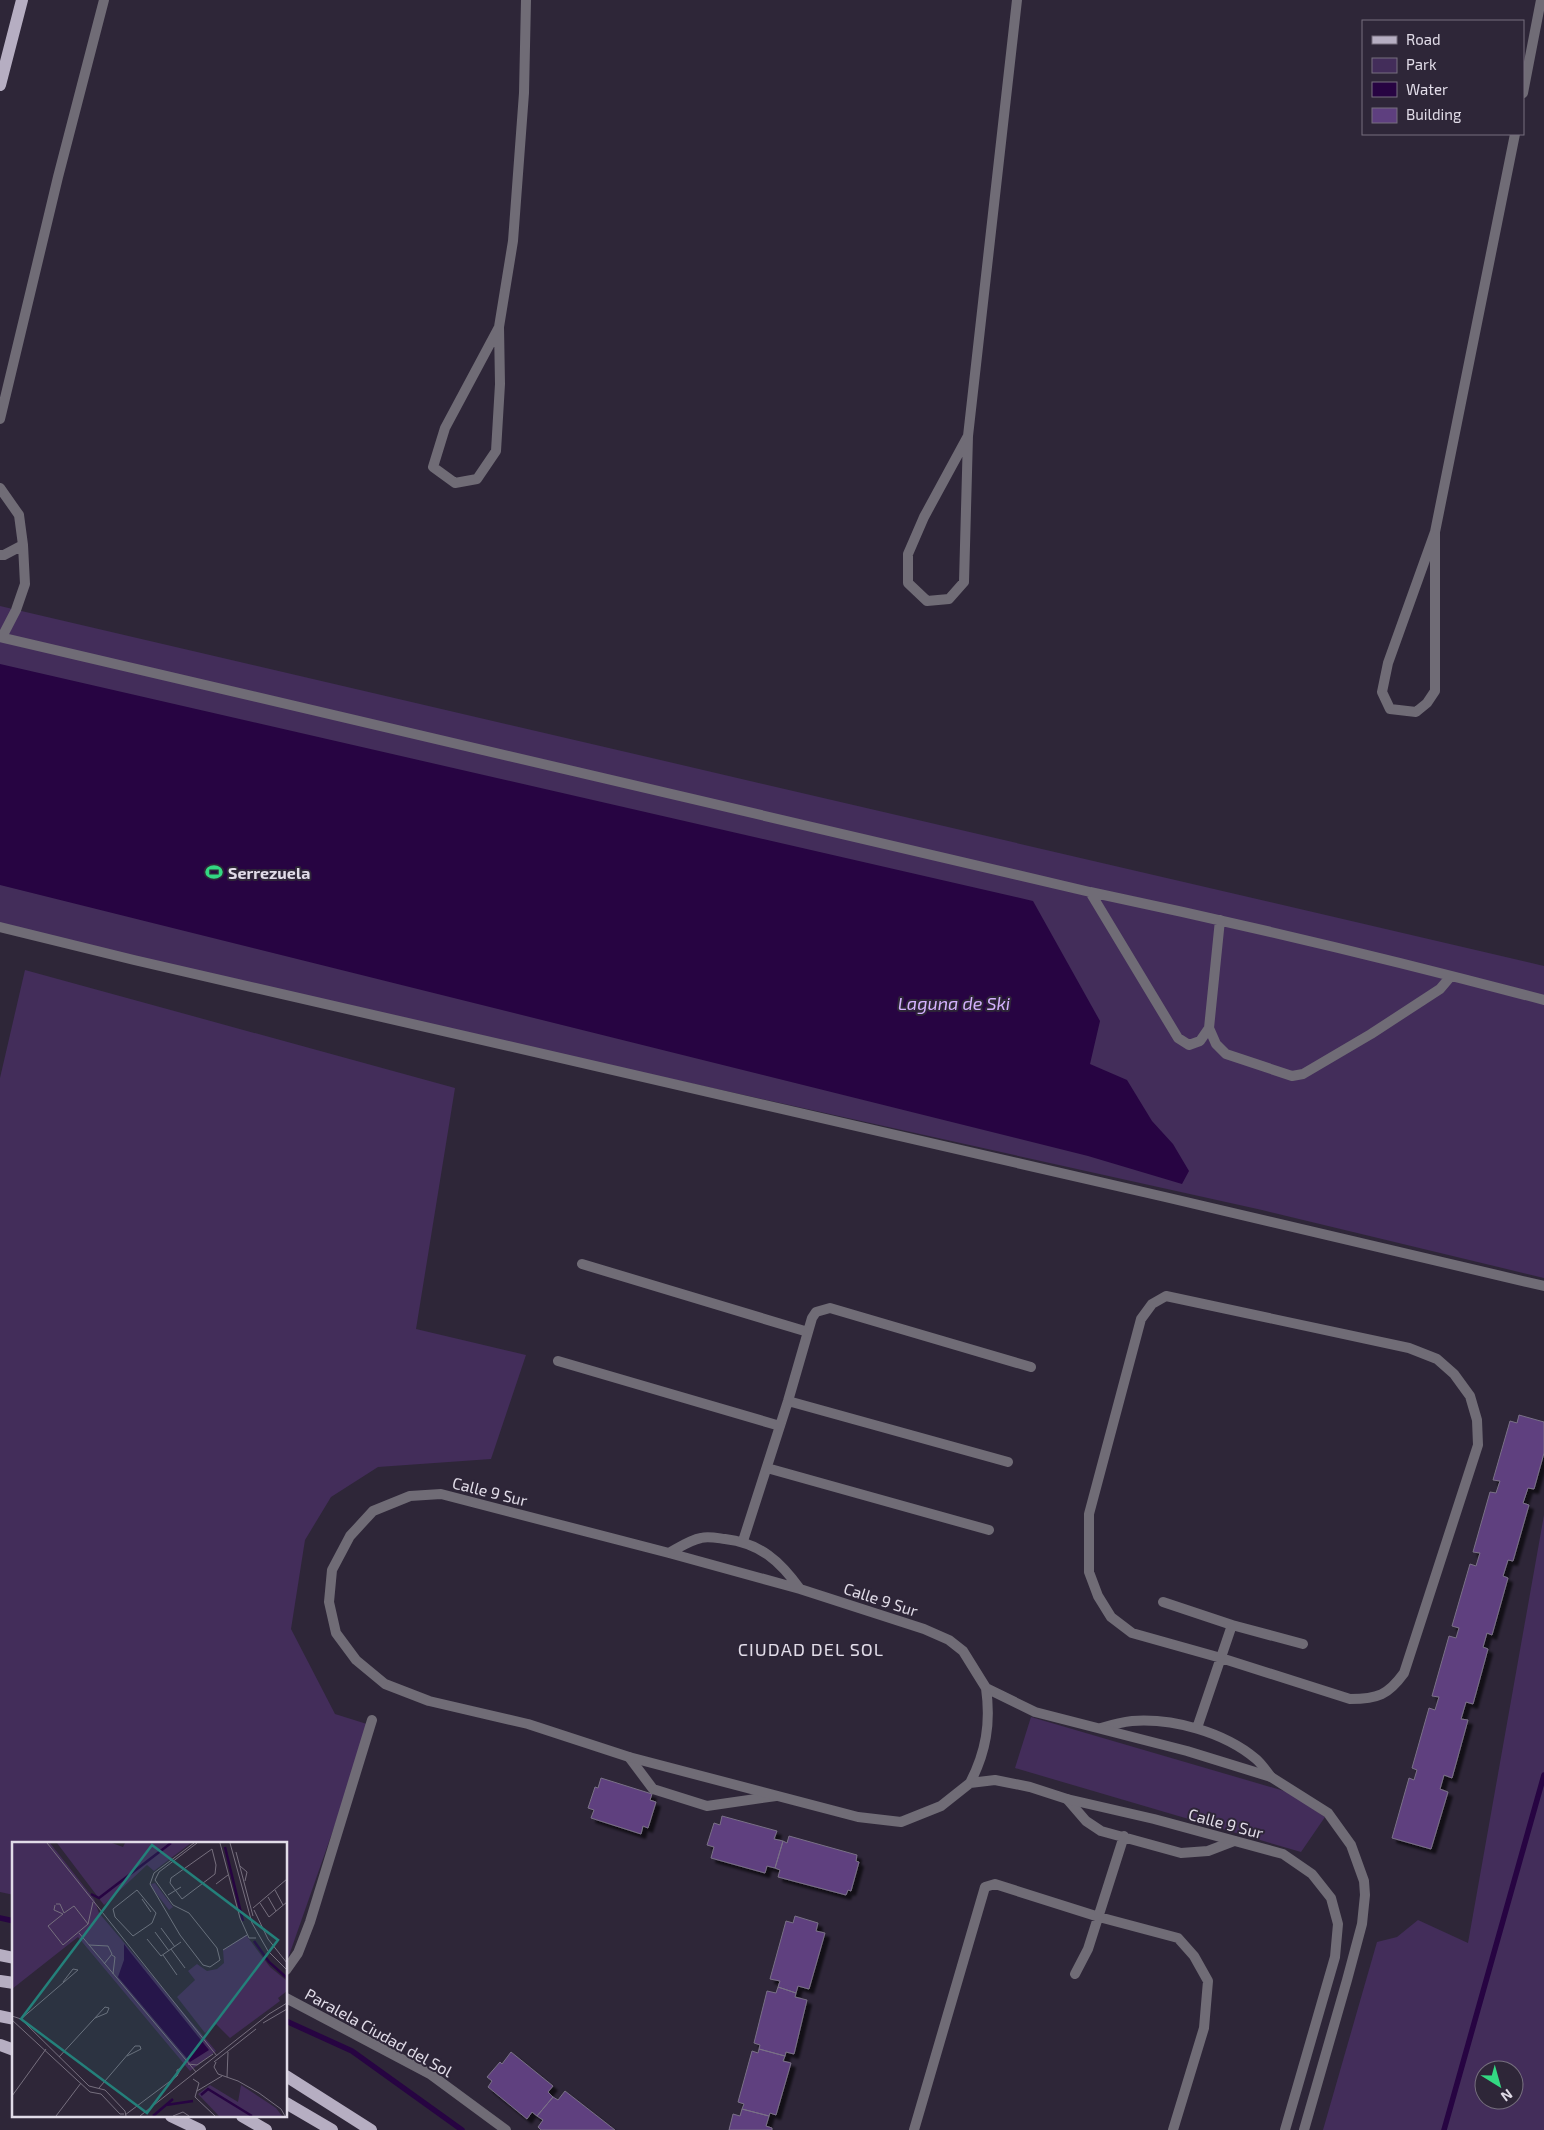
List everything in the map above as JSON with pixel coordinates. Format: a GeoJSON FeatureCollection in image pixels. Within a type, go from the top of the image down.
{"type":"FeatureCollection","features":[{"type":"Feature","properties":{"kind":"main road"},"geometry":{"type":"LineString","coordinates":[[0,85],[22,0]]}},
{"type":"Feature","properties":{"kind":"main road"},"geometry":{"type":"LineString","coordinates":[[288,2077],[371,2130]]}},
{"type":"Feature","properties":{"kind":"main road"},"geometry":{"type":"LineString","coordinates":[[288,2104],[332,2130]]}},
{"type":"Feature","properties":{"kind":"main road"},"geometry":{"type":"LineString","coordinates":[[175,2118],[200,2130]]}},
{"type":"Feature","properties":{"kind":"main road"},"geometry":{"type":"LineString","coordinates":[[245,2118],[266,2130]]}},
{"type":"Feature","properties":{"kind":"street"},"geometry":{"type":"LineString","coordinates":[[0,419],[58,177],[104,0]]}},
{"type":"Feature","properties":{"kind":"street"},"geometry":{"type":"LineString","coordinates":[[499,328],[445,428],[433,467],[455,483],[477,479],[496,451],[500,384],[499,328],[514,241],[524,93],[526,0]]}},
{"type":"Feature","properties":{"kind":"street"},"geometry":{"type":"LineString","coordinates":[[968,436],[924,517],[908,554],[908,584],[927,601],[949,599],[964,582],[968,436],[1017,0]]}},
{"type":"Feature","properties":{"kind":"street"},"geometry":{"type":"LineString","coordinates":[[1524,88],[1542,0]]}},
{"type":"Feature","properties":{"kind":"street"},"geometry":{"type":"LineString","coordinates":[[1435,532],[1435,691],[1416,712],[1390,710],[1382,692],[1388,663],[1435,532],[1515,135]]}},
{"type":"Feature","properties":{"kind":"street"},"geometry":{"type":"LineString","coordinates":[[0,488],[19,515],[25,584],[16,610],[1,637],[1090,892],[1220,920],[1544,1000]]}},
{"type":"Feature","properties":{"kind":"street"},"geometry":{"type":"LineString","coordinates":[[0,555],[4,555],[23,545]]}},
{"type":"Feature","properties":{"kind":"street"},"geometry":{"type":"LineString","coordinates":[[1090,892],[1178,1038],[1189,1045],[1200,1041],[1209,1028],[1220,920]]}},
{"type":"Feature","properties":{"kind":"street"},"geometry":{"type":"LineString","coordinates":[[0,927],[134,960],[1184,1201],[1544,1286]]}},
{"type":"Feature","properties":{"kind":"street"},"geometry":{"type":"LineString","coordinates":[[1209,1028],[1216,1044],[1226,1054],[1292,1076],[1303,1074],[1371,1034],[1440,989],[1451,976]]}},
{"type":"Feature","properties":{"kind":"street"},"geometry":{"type":"LineString","coordinates":[[582,1264],[808,1332]]}},
{"type":"Feature","properties":{"kind":"street"},"geometry":{"type":"LineString","coordinates":[[1166,1296],[1409,1348],[1437,1359],[1454,1374],[1470,1396],[1477,1420],[1478,1445],[1404,1673],[1393,1689],[1372,1699],[1350,1699],[1221,1658],[1132,1633],[1111,1617],[1098,1596],[1089,1572],[1089,1514],[1141,1319],[1152,1304],[1166,1296]]}},
{"type":"Feature","properties":{"kind":"street"},"geometry":{"type":"LineString","coordinates":[[744,1541],[812,1318],[816,1312],[830,1308],[1031,1367]]}},
{"type":"Feature","properties":{"kind":"street"},"geometry":{"type":"LineString","coordinates":[[558,1361],[780,1426]]}},
{"type":"Feature","properties":{"kind":"street"},"geometry":{"type":"LineString","coordinates":[[788,1401],[1008,1462]]}},
{"type":"Feature","properties":{"kind":"street"},"geometry":{"type":"LineString","coordinates":[[767,1468],[989,1530]]}},
{"type":"Feature","properties":{"kind":"street","name":"Calle 9 Sur"},"geometry":{"type":"LineString","coordinates":[[986,1688],[963,1651],[949,1640],[924,1629],[800,1589],[441,1494],[410,1496],[373,1511],[350,1536],[332,1570],[328,1602],[336,1633],[356,1660],[385,1684],[429,1701],[528,1724],[628,1757],[858,1817],[901,1822],[941,1806],[970,1783],[996,1780],[1030,1787],[1067,1799],[1154,1819],[1283,1854],[1312,1874],[1331,1898],[1338,1924],[1335,1957],[1285,2130]]}},
{"type":"Feature","properties":{"kind":"street"},"geometry":{"type":"LineString","coordinates":[[669,1553],[704,1537],[744,1541],[776,1559],[786,1569],[800,1589]]}},
{"type":"Feature","properties":{"kind":"street"},"geometry":{"type":"LineString","coordinates":[[1163,1602],[1232,1626],[1303,1644]]}},
{"type":"Feature","properties":{"kind":"street"},"geometry":{"type":"LineString","coordinates":[[1197,1728],[1232,1626]]}},
{"type":"Feature","properties":{"kind":"street"},"geometry":{"type":"LineString","coordinates":[[986,1688],[1035,1712],[1187,1751],[1271,1777],[1328,1813],[1351,1845],[1364,1881],[1365,1894],[1362,1924],[1304,2130]]}},
{"type":"Feature","properties":{"kind":"street"},"geometry":{"type":"LineString","coordinates":[[970,1783],[979,1765],[988,1728],[989,1714],[986,1688]]}},
{"type":"Feature","properties":{"kind":"street"},"geometry":{"type":"LineString","coordinates":[[288,1967],[298,1953],[310,1922],[372,1720]]}},
{"type":"Feature","properties":{"kind":"street"},"geometry":{"type":"LineString","coordinates":[[1101,1728],[1130,1721],[1160,1720],[1197,1728],[1232,1744],[1257,1759],[1271,1777]]}},
{"type":"Feature","properties":{"kind":"street"},"geometry":{"type":"LineString","coordinates":[[628,1757],[653,1789],[707,1806],[776,1796]]}},
{"type":"Feature","properties":{"kind":"street"},"geometry":{"type":"LineString","coordinates":[[1067,1799],[1086,1821],[1101,1831],[1181,1853],[1208,1851],[1234,1841]]}},
{"type":"Feature","properties":{"kind":"street"},"geometry":{"type":"LineString","coordinates":[[1075,1974],[1088,1949],[1124,1836]]}},
{"type":"Feature","properties":{"kind":"street"},"geometry":{"type":"LineString","coordinates":[[914,2130],[985,1887],[995,1884],[1178,1938],[1194,1956],[1208,1981],[1204,2028],[1173,2130]]}},
{"type":"Feature","properties":{"kind":"street","name":"Paralela Ciudad del Sol"},"geometry":{"type":"LineString","coordinates":[[288,1999],[430,2074],[506,2130]]}},
{"type":"Feature","properties":{"kind":"green space"},"geometry":{"type":"Polygon","coordinates":[[[0,606],[1544,966],[1544,1278],[1262,1210],[0,930],[0,606]]]}},
{"type":"Feature","properties":{"kind":"green space"},"geometry":{"type":"Polygon","coordinates":[[[25,970],[455,1088],[416,1329],[526,1355],[491,1459],[378,1467],[331,1497],[305,1540],[291,1629],[335,1714],[370,1725],[288,1958],[288,1842],[12,1842],[12,1895],[0,1892],[0,1078],[25,970]]]}},
{"type":"Feature","properties":{"kind":"green space"},"geometry":{"type":"Polygon","coordinates":[[[1544,1515],[1544,2130],[1323,2130],[1377,1942],[1397,1937],[1418,1920],[1468,1943],[1544,1515]]]}},
{"type":"Feature","properties":{"kind":"green space"},"geometry":{"type":"Polygon","coordinates":[[[1031,1717],[1291,1793],[1325,1817],[1301,1852],[1015,1768],[1031,1717]]]}},
{"type":"Feature","properties":{"kind":"water","name":"Laguna de Ski"},"geometry":{"type":"Polygon","coordinates":[[[0,664],[1033,901],[1100,1021],[1090,1064],[1127,1080],[1152,1121],[1173,1144],[1189,1171],[1182,1184],[1088,1156],[0,885],[0,664]]]}},
{"type":"Feature","properties":{"kind":"building"},"geometry":{"type":"Polygon","coordinates":[[[1519,1415],[1544,1422],[1544,1453],[1534,1489],[1528,1488],[1523,1503],[1529,1505],[1513,1561],[1508,1560],[1503,1576],[1508,1578],[1492,1635],[1487,1633],[1483,1647],[1488,1649],[1473,1704],[1466,1702],[1461,1719],[1468,1720],[1452,1778],[1444,1775],[1440,1789],[1448,1792],[1431,1849],[1392,1838],[1409,1778],[1414,1780],[1417,1770],[1412,1768],[1429,1708],[1435,1710],[1439,1697],[1432,1696],[1449,1636],[1456,1638],[1459,1628],[1452,1626],[1470,1564],[1476,1566],[1480,1553],[1473,1552],[1490,1492],[1496,1493],[1500,1481],[1493,1480],[1510,1421],[1517,1423],[1519,1415]]]}},
{"type":"Feature","properties":{"kind":"building"},"geometry":{"type":"Polygon","coordinates":[[[601,1778],[652,1794],[650,1800],[656,1802],[648,1828],[643,1826],[641,1834],[591,1818],[594,1810],[588,1808],[595,1787],[598,1788],[601,1778]]]}},
{"type":"Feature","properties":{"kind":"building"},"geometry":{"type":"Polygon","coordinates":[[[722,1816],[777,1831],[774,1839],[783,1841],[775,1868],[767,1866],[765,1873],[711,1858],[714,1847],[707,1845],[714,1823],[720,1825],[722,1816]]]}},
{"type":"Feature","properties":{"kind":"building"},"geometry":{"type":"Polygon","coordinates":[[[789,1836],[857,1855],[856,1861],[859,1862],[851,1891],[848,1890],[846,1895],[778,1877],[780,1870],[775,1868],[783,1841],[787,1843],[789,1836]]]}},
{"type":"Feature","properties":{"kind":"building"},"geometry":{"type":"Polygon","coordinates":[[[795,1916],[818,1923],[816,1931],[825,1933],[809,1989],[798,1986],[796,1993],[778,1987],[780,1981],[770,1979],[786,1921],[793,1923],[795,1916]]]}},
{"type":"Feature","properties":{"kind":"building"},"geometry":{"type":"Polygon","coordinates":[[[778,1987],[796,1993],[795,1997],[807,2000],[794,2054],[786,2052],[785,2056],[759,2049],[760,2045],[754,2043],[767,1991],[776,1993],[778,1987]]]}},
{"type":"Feature","properties":{"kind":"building"},"geometry":{"type":"Polygon","coordinates":[[[759,2049],[785,2056],[783,2061],[791,2063],[776,2115],[770,2113],[769,2116],[742,2109],[744,2104],[738,2102],[752,2051],[758,2053],[759,2049]]]}},
{"type":"Feature","properties":{"kind":"building"},"geometry":{"type":"Polygon","coordinates":[[[511,2052],[553,2086],[548,2092],[553,2097],[537,2116],[532,2112],[527,2119],[488,2087],[492,2081],[487,2077],[500,2062],[502,2064],[511,2052]]]}},
{"type":"Feature","properties":{"kind":"building"},"geometry":{"type":"Polygon","coordinates":[[[565,2091],[615,2130],[541,2130],[538,2127],[543,2120],[537,2116],[553,2097],[558,2100],[565,2091]]]}},
{"type":"Feature","properties":{"kind":"building"},"geometry":{"type":"Polygon","coordinates":[[[742,2109],[769,2116],[766,2126],[772,2128],[772,2130],[729,2130],[733,2114],[740,2116],[742,2109]]]}},
{"type":"Feature","properties":{"kind":"waterway"},"geometry":{"type":"LineString","coordinates":[[1444,2130],[1544,1775]]}},
{"type":"Feature","properties":{"kind":"waterway"},"geometry":{"type":"LineString","coordinates":[[0,1918],[12,1921]]}},
{"type":"Feature","properties":{"kind":"waterway"},"geometry":{"type":"LineString","coordinates":[[288,2022],[352,2051],[462,2130]]}},
{"type":"Feature","properties":{"kind":"place","name":"Serrezuela"},"geometry":{"type":"Point","coordinates":[214,872]}},
{"type":"Feature","properties":{"kind":"district","name":"CIUDAD DEL SOL"},"geometry":{"type":"Point","coordinates":[811,1649]}}]}
